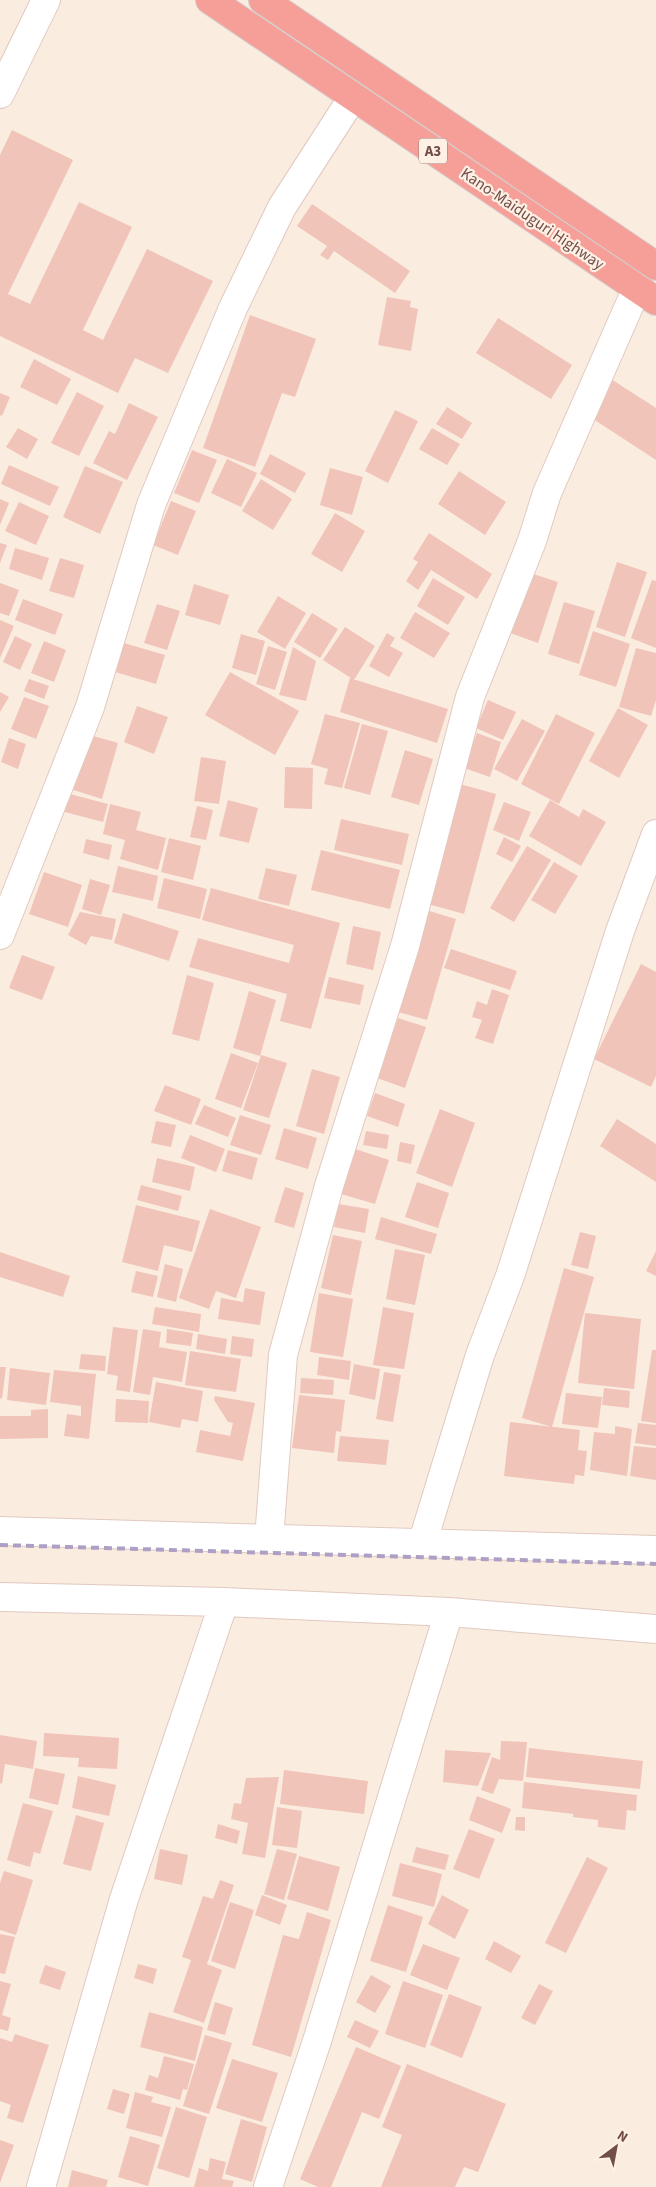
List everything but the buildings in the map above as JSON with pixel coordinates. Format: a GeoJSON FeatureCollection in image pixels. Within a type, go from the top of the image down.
{"type":"FeatureCollection","features":[{"type":"Feature","properties":{"kind":"highway","name":"Kano-Maiduguri Highway"},"geometry":{"type":"LineString","coordinates":[[210,0],[646,294]]}},
{"type":"Feature","properties":{"kind":"highway","name":"Kano-Maiduguri Highway"},"geometry":{"type":"LineString","coordinates":[[264,0],[656,266]]}},
{"type":"Feature","properties":{"kind":"highway"},"geometry":{"type":"LineString","coordinates":[[245,23],[264,0]]}},
{"type":"Feature","properties":{"kind":"street"},"geometry":{"type":"LineString","coordinates":[[0,94],[46,0]]}},
{"type":"Feature","properties":{"kind":"street"},"geometry":{"type":"LineString","coordinates":[[0,936],[90,707],[151,505],[233,308],[282,207],[353,97]]}},
{"type":"Feature","properties":{"kind":"street"},"geometry":{"type":"LineString","coordinates":[[269,1539],[283,1355],[329,1186],[404,946],[470,697],[532,541],[547,493],[646,294]]}},
{"type":"Feature","properties":{"kind":"street"},"geometry":{"type":"LineString","coordinates":[[422,1544],[480,1355],[510,1276],[620,930],[656,834]]}},
{"type":"Feature","properties":{"kind":"street"},"geometry":{"type":"LineString","coordinates":[[0,1531],[656,1550]]}},
{"type":"Feature","properties":{"kind":"street"},"geometry":{"type":"LineString","coordinates":[[0,1597],[224,1602],[449,1612],[656,1629]]}},
{"type":"Feature","properties":{"kind":"street"},"geometry":{"type":"LineString","coordinates":[[41,2187],[124,1899],[224,1602]]}},
{"type":"Feature","properties":{"kind":"street"},"geometry":{"type":"LineString","coordinates":[[268,2187],[317,2041],[449,1612]]}},
{"type":"Feature","properties":{"kind":"railway"},"geometry":{"type":"LineString","coordinates":[[0,1545],[656,1564]]}}]}
